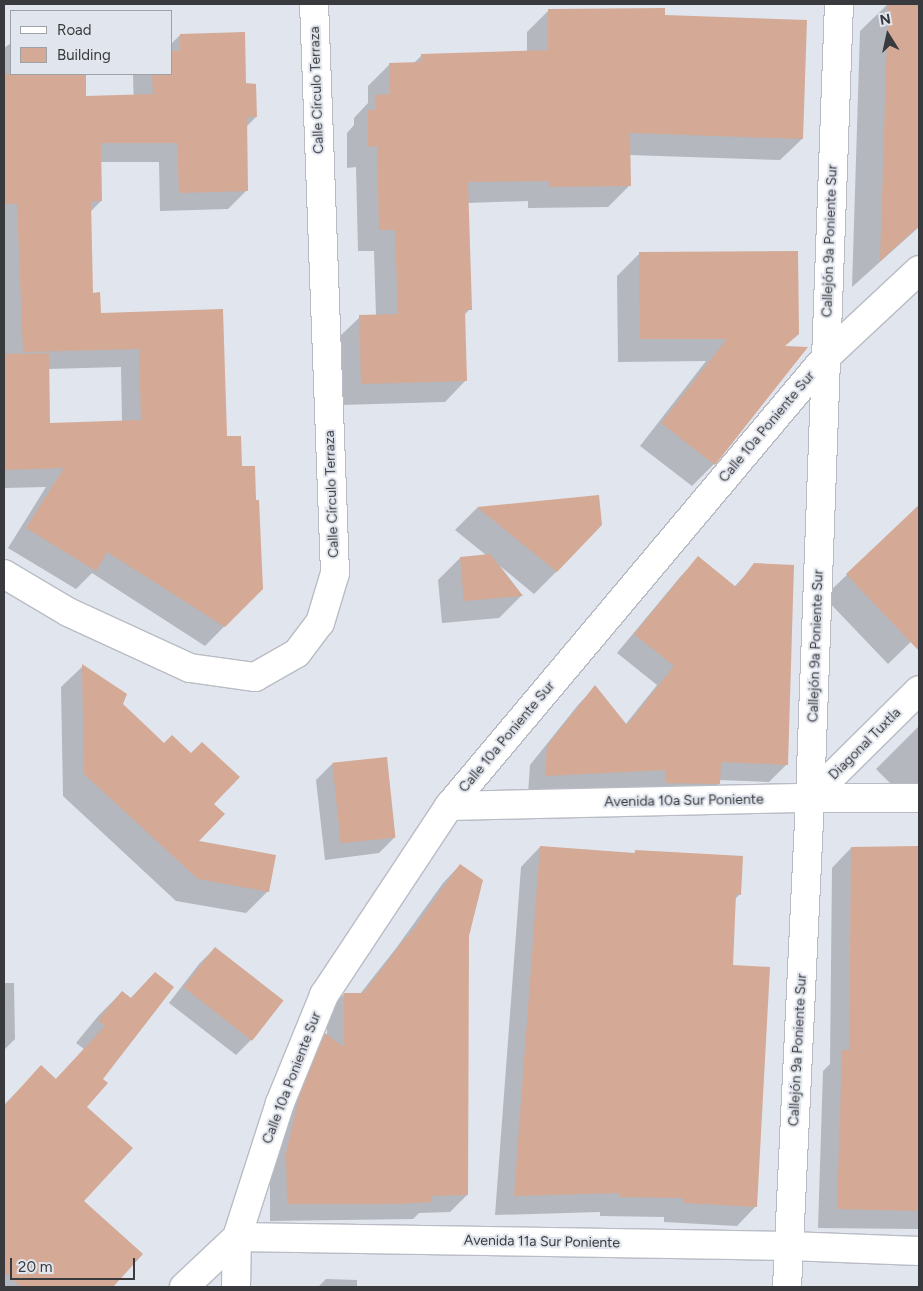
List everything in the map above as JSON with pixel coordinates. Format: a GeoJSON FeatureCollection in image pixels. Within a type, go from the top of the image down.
{"type":"FeatureCollection","features":[{"type":"Feature","properties":{"kind":"street","name":"Calle Círculo Terraza"},"geometry":{"type":"LineString","coordinates":[[4,574],[68,612],[190,668],[255,677],[297,653],[320,622],[335,573],[314,4]]}},
{"type":"Feature","properties":{"kind":"street","name":"Callejón 9a Poniente Sur"},"geometry":{"type":"LineString","coordinates":[[787,1287],[810,798],[839,4]]}},
{"type":"Feature","properties":{"kind":"street","name":"Calle 10a Poniente Sur"},"geometry":{"type":"LineString","coordinates":[[236,1287],[237,1237],[280,1103],[324,995],[449,806],[826,357],[919,270]]}},
{"type":"Feature","properties":{"kind":"street","name":"Diagonal Tuxtla"},"geometry":{"type":"LineString","coordinates":[[810,798],[919,690]]}},
{"type":"Feature","properties":{"kind":"street","name":"Avenida 10a Sur Poniente"},"geometry":{"type":"LineString","coordinates":[[449,806],[810,798],[919,798]]}},
{"type":"Feature","properties":{"kind":"street","name":"Avenida 11a Sur Poniente"},"geometry":{"type":"LineString","coordinates":[[237,1237],[789,1246],[919,1251]]}},
{"type":"Feature","properties":{"kind":"street"},"geometry":{"type":"LineString","coordinates":[[184,1287],[237,1237]]}},
{"type":"Feature","properties":{"kind":"building"},"geometry":{"type":"Polygon","coordinates":[[[888,4],[919,4],[919,226],[880,261],[888,4]]]}},
{"type":"Feature","properties":{"kind":"building"},"geometry":{"type":"Polygon","coordinates":[[[665,8],[665,15],[807,20],[803,139],[630,133],[631,186],[549,187],[549,181],[468,182],[472,310],[465,310],[467,381],[361,384],[359,315],[398,314],[395,230],[379,230],[377,146],[368,147],[368,110],[376,110],[375,95],[390,94],[389,63],[421,62],[421,54],[548,50],[548,9],[665,8]]]}},
{"type":"Feature","properties":{"kind":"building"},"geometry":{"type":"Polygon","coordinates":[[[245,32],[246,83],[256,84],[257,117],[247,117],[248,191],[179,193],[177,143],[101,143],[102,201],[91,201],[93,293],[100,292],[101,313],[223,309],[227,436],[241,436],[242,466],[255,466],[256,500],[259,500],[263,589],[225,627],[107,552],[96,571],[26,528],[64,468],[4,470],[4,354],[49,353],[50,423],[141,420],[139,349],[23,352],[17,204],[4,204],[4,74],[86,75],[86,96],[153,94],[152,75],[172,75],[172,51],[180,51],[180,34],[245,32]]]}},
{"type":"Feature","properties":{"kind":"building"},"geometry":{"type":"Polygon","coordinates":[[[798,251],[799,334],[785,346],[808,347],[715,465],[661,423],[727,339],[640,339],[639,252],[798,251]]]}},
{"type":"Feature","properties":{"kind":"building"},"geometry":{"type":"Polygon","coordinates":[[[599,495],[602,525],[557,572],[477,507],[599,495]]]}},
{"type":"Feature","properties":{"kind":"building"},"geometry":{"type":"Polygon","coordinates":[[[919,505],[919,651],[846,574],[919,505]]]}},
{"type":"Feature","properties":{"kind":"building"},"geometry":{"type":"Polygon","coordinates":[[[490,554],[523,596],[464,601],[460,557],[490,554]]]}},
{"type":"Feature","properties":{"kind":"building"},"geometry":{"type":"Polygon","coordinates":[[[698,556],[736,587],[754,563],[794,565],[788,765],[721,762],[720,784],[665,783],[665,770],[545,776],[547,746],[595,685],[627,725],[674,666],[634,634],[698,556]]]}},
{"type":"Feature","properties":{"kind":"building"},"geometry":{"type":"Polygon","coordinates":[[[82,664],[127,694],[123,704],[164,743],[172,735],[191,753],[202,742],[240,777],[214,804],[225,814],[199,841],[276,855],[269,892],[198,879],[84,774],[82,664]]]}},
{"type":"Feature","properties":{"kind":"building"},"geometry":{"type":"Polygon","coordinates":[[[387,757],[395,838],[341,843],[332,763],[387,757]]]}},
{"type":"Feature","properties":{"kind":"building"},"geometry":{"type":"Polygon","coordinates":[[[540,846],[635,853],[635,850],[743,856],[741,895],[736,894],[733,965],[770,967],[757,1207],[683,1203],[683,1198],[619,1197],[619,1193],[514,1196],[540,846]]]}},
{"type":"Feature","properties":{"kind":"building"},"geometry":{"type":"Polygon","coordinates":[[[919,846],[919,1211],[837,1209],[842,1050],[849,1050],[851,847],[919,846]]]}},
{"type":"Feature","properties":{"kind":"building"},"geometry":{"type":"Polygon","coordinates":[[[460,864],[483,880],[469,936],[468,1195],[432,1196],[432,1202],[397,1204],[287,1204],[286,1153],[300,1094],[325,1033],[344,1047],[344,993],[363,993],[407,936],[407,938],[460,864]]]}},
{"type":"Feature","properties":{"kind":"building"},"geometry":{"type":"Polygon","coordinates":[[[215,947],[284,1001],[252,1041],[184,987],[215,947]]]}},
{"type":"Feature","properties":{"kind":"building"},"geometry":{"type":"Polygon","coordinates":[[[155,972],[174,987],[103,1079],[108,1083],[87,1107],[133,1148],[84,1201],[143,1254],[113,1287],[21,1287],[4,1272],[4,1106],[41,1065],[56,1079],[105,1026],[98,1020],[122,991],[131,998],[155,972]]]}}]}
